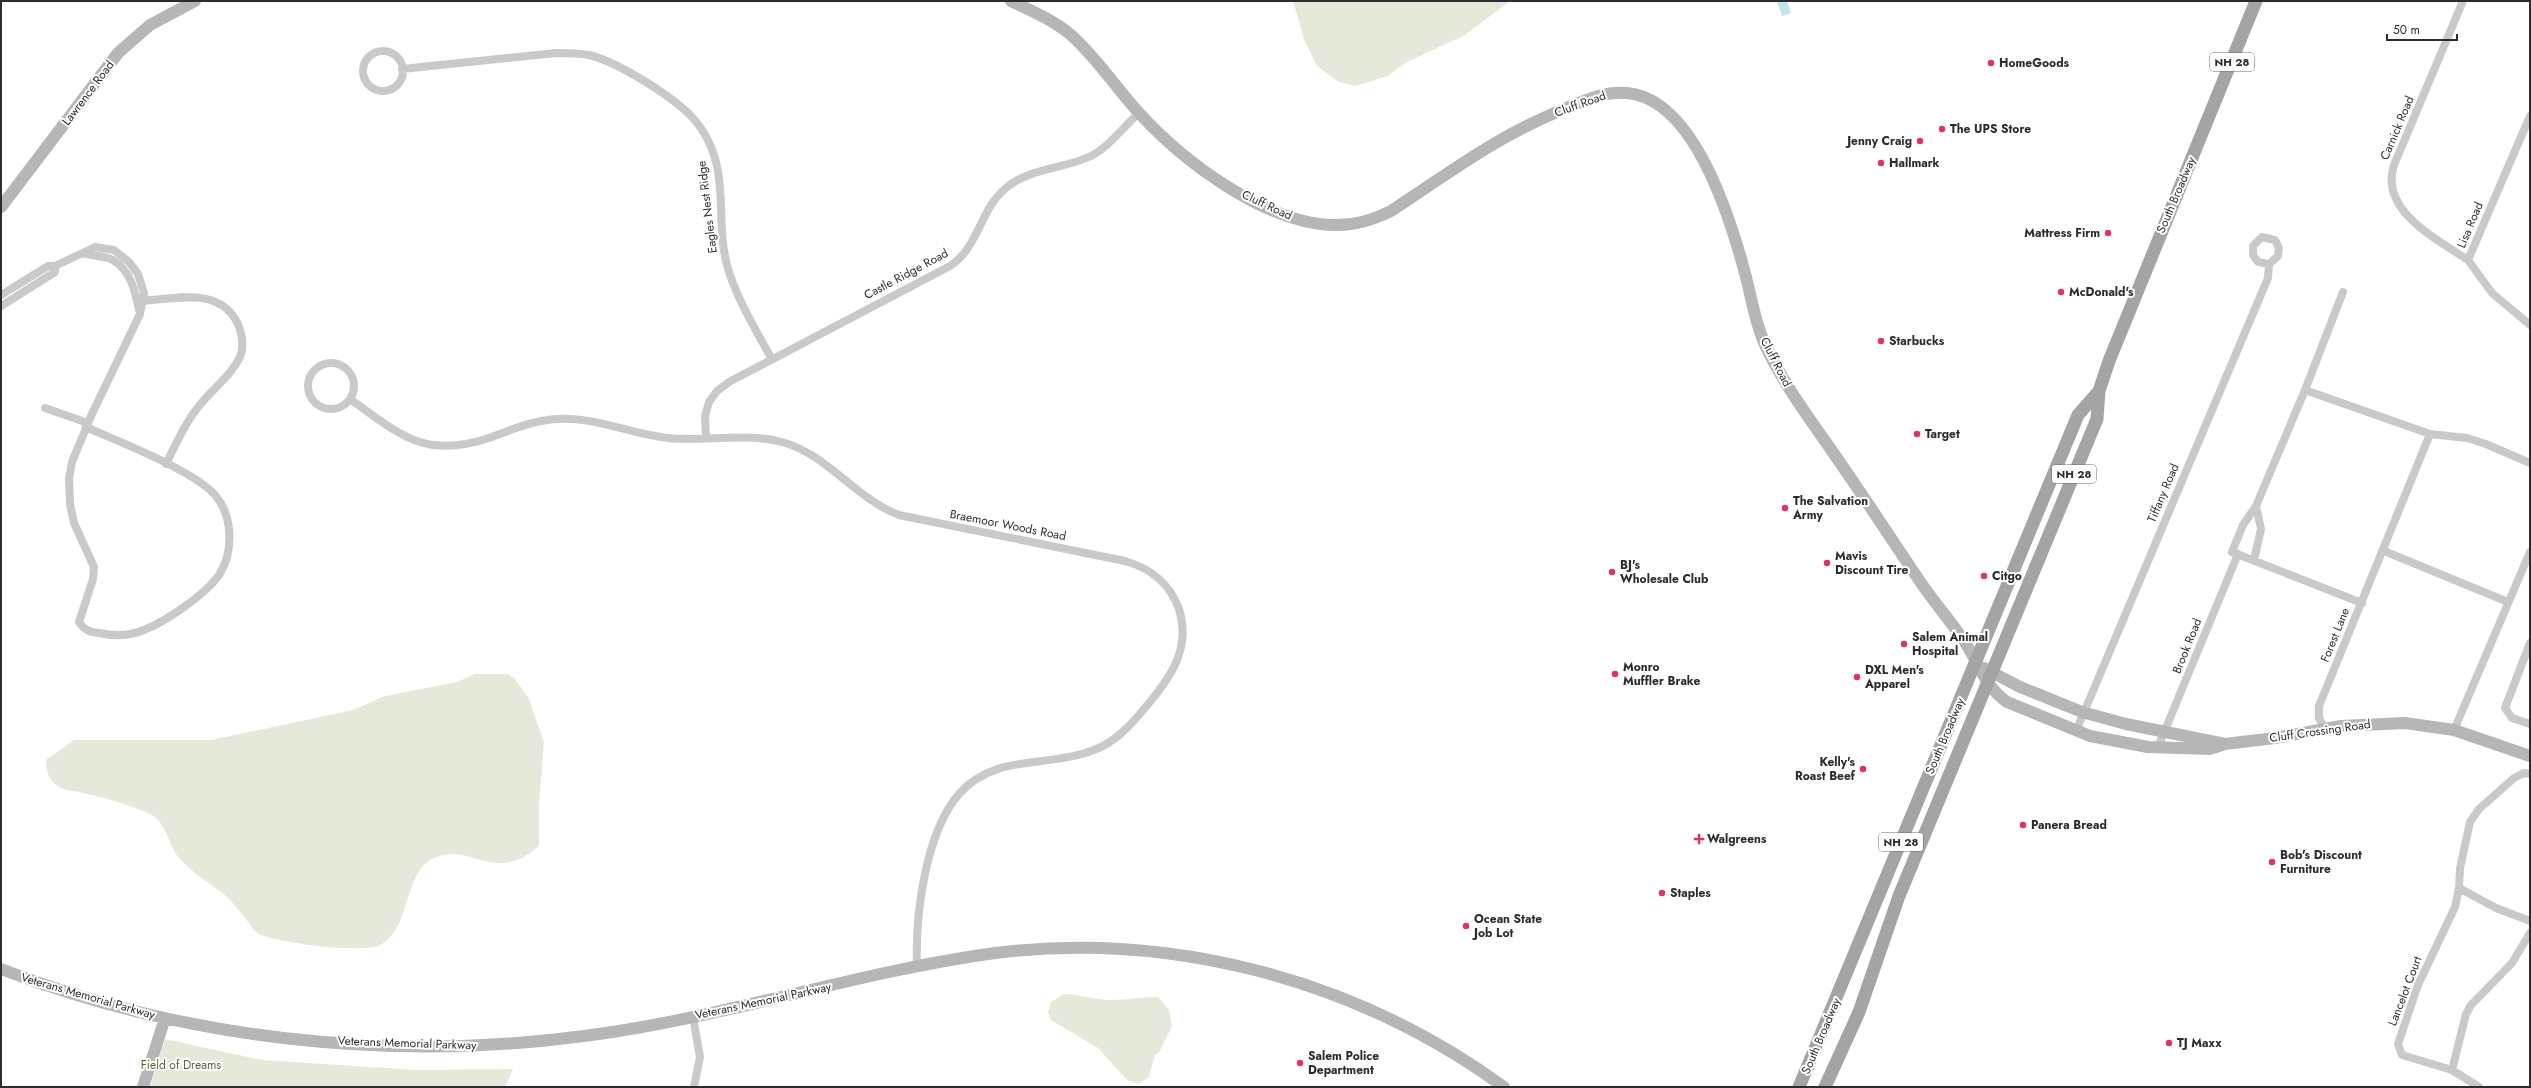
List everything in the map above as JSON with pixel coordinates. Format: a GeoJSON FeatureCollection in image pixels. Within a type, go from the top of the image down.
{"type":"FeatureCollection","features":[{"type":"Feature","properties":{"kind":"main road","name":"South Broadway"},"geometry":{"type":"LineString","coordinates":[[1825,1087],[1859,1012],[1899,896],[1988,684],[1992,671],[2096,419],[2099,391],[2109,361],[2158,237],[2256,1]]}},
{"type":"Feature","properties":{"kind":"main road","name":"South Broadway"},"geometry":{"type":"LineString","coordinates":[[1799,1087],[1976,664],[2078,415],[2099,391]]}},
{"type":"Feature","properties":{"kind":"street","name":"Lawrence Road"},"geometry":{"type":"LineString","coordinates":[[1,207],[118,53],[150,25],[195,1]]}},
{"type":"Feature","properties":{"kind":"street","name":"Cluff Road"},"geometry":{"type":"LineString","coordinates":[[1011,1],[1049,20],[1071,35],[1100,66],[1138,112],[1184,154],[1232,188],[1283,214],[1315,223],[1334,226],[1363,222],[1391,211],[1456,166],[1493,143],[1551,114],[1591,98],[1607,93],[1626,93],[1652,99],[1663,106],[1683,127],[1718,194],[1736,241],[1758,326],[1784,381],[1920,581],[1964,642],[1976,664]]}},
{"type":"Feature","properties":{"kind":"street","name":"Carnick Road"},"geometry":{"type":"LineString","coordinates":[[2463,1],[2394,165],[2391,182],[2395,197],[2404,211],[2432,236],[2468,260]]}},
{"type":"Feature","properties":{"kind":"street"},"geometry":{"type":"LineString","coordinates":[[377,52],[393,55],[402,69],[398,84],[384,91],[372,88],[364,75],[365,63],[377,52]]}},
{"type":"Feature","properties":{"kind":"street","name":"Eagles Nest Ridge"},"geometry":{"type":"LineString","coordinates":[[402,69],[556,53],[577,53],[612,63],[682,109],[700,127],[713,153],[717,166],[720,232],[727,265],[738,296],[771,358]]}},
{"type":"Feature","properties":{"kind":"street","name":"Castle Ridge Road"},"geometry":{"type":"LineString","coordinates":[[706,438],[705,416],[713,396],[728,382],[771,358],[954,264],[968,250],[994,201],[1005,188],[1023,177],[1093,155],[1138,112]]}},
{"type":"Feature","properties":{"kind":"street","name":"Lisa Road"},"geometry":{"type":"LineString","coordinates":[[2530,116],[2468,260],[2492,293],[2530,325]]}},
{"type":"Feature","properties":{"kind":"street"},"geometry":{"type":"LineString","coordinates":[[1,295],[48,266],[55,266],[96,247],[114,250],[129,262],[140,278],[144,293],[140,314],[87,425],[72,462],[69,479],[70,504],[74,523],[94,566],[94,579],[79,616],[79,622],[88,632],[123,635],[143,631],[186,605],[210,585],[224,567],[230,542],[228,524],[222,507],[215,495],[204,485],[166,464],[87,425],[45,408]]}},
{"type":"Feature","properties":{"kind":"street"},"geometry":{"type":"LineString","coordinates":[[83,253],[112,260],[123,269],[133,283],[140,314]]}},
{"type":"Feature","properties":{"kind":"street","name":"Tiffany Road"},"geometry":{"type":"LineString","coordinates":[[2076,731],[2082,712],[2268,278],[2269,264]]}},
{"type":"Feature","properties":{"kind":"street"},"geometry":{"type":"LineString","coordinates":[[1,306],[54,272],[55,266]]}},
{"type":"Feature","properties":{"kind":"street","name":"Brook Road"},"geometry":{"type":"LineString","coordinates":[[2158,747],[2235,553],[2244,525],[2256,506],[2305,390],[2343,292]]}},
{"type":"Feature","properties":{"kind":"street"},"geometry":{"type":"LineString","coordinates":[[142,301],[201,297],[211,299],[220,303],[234,317],[241,336],[240,355],[234,367],[191,416],[166,464]]}},
{"type":"Feature","properties":{"kind":"street"},"geometry":{"type":"LineString","coordinates":[[328,364],[343,367],[350,374],[354,384],[350,399],[337,408],[328,409],[319,406],[312,400],[308,392],[308,382],[312,374],[318,367],[328,364]]}},
{"type":"Feature","properties":{"kind":"street"},"geometry":{"type":"LineString","coordinates":[[2305,390],[2430,434],[2467,438],[2530,463]]}},
{"type":"Feature","properties":{"kind":"street","name":"Braemoor Woods Road"},"geometry":{"type":"LineString","coordinates":[[350,399],[395,431],[432,447],[467,445],[534,423],[561,419],[598,421],[667,438],[757,438],[783,442],[796,447],[820,461],[879,506],[908,519],[1004,535],[1136,564],[1146,568],[1162,582],[1177,605],[1183,629],[1183,641],[1177,662],[1160,691],[1126,730],[1105,745],[1084,754],[1011,764],[998,768],[971,783],[950,805],[937,830],[930,854],[918,923],[918,967]]}},
{"type":"Feature","properties":{"kind":"street","name":"Forest Lane"},"geometry":{"type":"LineString","coordinates":[[2325,729],[2319,718],[2319,706],[2384,551],[2430,434]]}},
{"type":"Feature","properties":{"kind":"street"},"geometry":{"type":"LineString","coordinates":[[2254,560],[2261,529],[2256,506]]}},
{"type":"Feature","properties":{"kind":"street"},"geometry":{"type":"LineString","coordinates":[[2384,551],[2508,602]]}},
{"type":"Feature","properties":{"kind":"street"},"geometry":{"type":"LineString","coordinates":[[2454,730],[2530,552]]}},
{"type":"Feature","properties":{"kind":"street"},"geometry":{"type":"LineString","coordinates":[[2235,553],[2362,603]]}},
{"type":"Feature","properties":{"kind":"street"},"geometry":{"type":"LineString","coordinates":[[2530,643],[2504,708],[2512,718],[2530,724]]}},
{"type":"Feature","properties":{"kind":"street"},"geometry":{"type":"LineString","coordinates":[[1976,664],[1992,671]]}},
{"type":"Feature","properties":{"kind":"street","name":"Cluff Crossing Road"},"geometry":{"type":"LineString","coordinates":[[1976,664],[1988,684],[2007,702],[2076,731],[2128,744],[2210,749],[2225,744],[2357,724],[2383,723],[2416,724],[2454,730],[2530,756]]}},
{"type":"Feature","properties":{"kind":"street","name":"Cluff Crossing Road"},"geometry":{"type":"LineString","coordinates":[[1992,671],[2020,687],[2082,712],[2126,724],[2225,744]]}},
{"type":"Feature","properties":{"kind":"street","name":"Lancelot Court"},"geometry":{"type":"LineString","coordinates":[[2479,1087],[2452,1070],[2402,1054],[2398,1044],[2422,974],[2453,913],[2459,888],[2460,868],[2464,844],[2470,822],[2474,815],[2514,778],[2524,772],[2530,774]]}},
{"type":"Feature","properties":{"kind":"street"},"geometry":{"type":"LineString","coordinates":[[2459,888],[2496,908],[2530,921]]}},
{"type":"Feature","properties":{"kind":"street"},"geometry":{"type":"LineString","coordinates":[[2452,1070],[2466,1014],[2471,1005],[2512,963],[2530,933]]}},
{"type":"Feature","properties":{"kind":"street","name":"Veterans Memorial Parkway"},"geometry":{"type":"LineString","coordinates":[[1,969],[112,1004],[165,1018],[299,1038],[386,1045],[453,1047],[519,1043],[584,1036],[693,1017],[979,955],[1058,948],[1152,951],[1216,960],[1297,982],[1381,1014],[1475,1066],[1504,1087]]}},
{"type":"Feature","properties":{"kind":"street"},"geometry":{"type":"LineString","coordinates":[[693,1017],[700,1057],[694,1087]]}},
{"type":"Feature","properties":{"kind":"street"},"geometry":{"type":"LineString","coordinates":[[143,1087],[165,1018]]}},
{"type":"Feature","properties":{"kind":"green space"},"geometry":{"type":"Polygon","coordinates":[[[1293,1],[1510,1],[1465,35],[1405,63],[1388,76],[1355,86],[1339,82],[1317,66],[1304,39],[1293,1]]]}},
{"type":"Feature","properties":{"kind":"green space"},"geometry":{"type":"Polygon","coordinates":[[[475,674],[508,674],[514,678],[528,697],[544,742],[539,804],[539,846],[523,858],[508,863],[495,863],[458,854],[446,854],[432,859],[423,866],[416,877],[396,929],[389,939],[378,946],[368,948],[337,948],[283,941],[259,934],[252,928],[228,898],[184,864],[175,853],[164,828],[156,818],[142,810],[125,804],[62,788],[53,782],[49,777],[47,770],[46,760],[74,740],[211,740],[353,710],[385,696],[457,682],[475,674]]]}},
{"type":"Feature","properties":{"kind":"green space"},"geometry":{"type":"Polygon","coordinates":[[[1064,994],[1111,1000],[1158,997],[1169,1010],[1172,1026],[1160,1051],[1155,1055],[1149,1077],[1139,1084],[1127,1080],[1098,1048],[1051,1020],[1048,1013],[1051,1002],[1064,994]]]}},
{"type":"Feature","properties":{"kind":"green space","name":"Field of Dreams"},"geometry":{"type":"Polygon","coordinates":[[[165,1039],[262,1060],[417,1070],[513,1069],[505,1087],[150,1087],[165,1039]]]}},
{"type":"Feature","properties":{"kind":"water"},"geometry":{"type":"Polygon","coordinates":[[[1777,1],[1787,1],[1791,13],[1782,16],[1777,1]]]}},
{"type":"Feature","properties":{"kind":"place","name":"HomeGoods"},"geometry":{"type":"Point","coordinates":[1991,63]}},
{"type":"Feature","properties":{"kind":"place","name":"The UPS Store"},"geometry":{"type":"Point","coordinates":[1942,129]}},
{"type":"Feature","properties":{"kind":"place","name":"Jenny Craig"},"geometry":{"type":"Point","coordinates":[1920,141]}},
{"type":"Feature","properties":{"kind":"place","name":"Hallmark"},"geometry":{"type":"Point","coordinates":[1881,163]}},
{"type":"Feature","properties":{"kind":"place","name":"Mattress Firm"},"geometry":{"type":"Point","coordinates":[2108,233]}},
{"type":"Feature","properties":{"kind":"place","name":"McDonald's"},"geometry":{"type":"Point","coordinates":[2061,292]}},
{"type":"Feature","properties":{"kind":"place","name":"Starbucks"},"geometry":{"type":"Point","coordinates":[1881,341]}},
{"type":"Feature","properties":{"kind":"place","name":"Target"},"geometry":{"type":"Point","coordinates":[1917,434]}},
{"type":"Feature","properties":{"kind":"place","name":"The Salvation Army"},"geometry":{"type":"Point","coordinates":[1785,508]}},
{"type":"Feature","properties":{"kind":"place","name":"Mavis Discount Tire"},"geometry":{"type":"Point","coordinates":[1827,563]}},
{"type":"Feature","properties":{"kind":"place","name":"BJ's Wholesale Club"},"geometry":{"type":"Point","coordinates":[1612,572]}},
{"type":"Feature","properties":{"kind":"place","name":"Citgo"},"geometry":{"type":"Point","coordinates":[1984,576]}},
{"type":"Feature","properties":{"kind":"place","name":"Salem Animal Hospital"},"geometry":{"type":"Point","coordinates":[1904,644]}},
{"type":"Feature","properties":{"kind":"place","name":"Monro Muffler Brake"},"geometry":{"type":"Point","coordinates":[1615,674]}},
{"type":"Feature","properties":{"kind":"place","name":"DXL Men's Apparel"},"geometry":{"type":"Point","coordinates":[1857,677]}},
{"type":"Feature","properties":{"kind":"place","name":"Kelly's Roast Beef"},"geometry":{"type":"Point","coordinates":[1863,769]}},
{"type":"Feature","properties":{"kind":"place","name":"Panera Bread"},"geometry":{"type":"Point","coordinates":[2023,825]}},
{"type":"Feature","properties":{"kind":"place","name":"Walgreens"},"geometry":{"type":"Point","coordinates":[1699,839]}},
{"type":"Feature","properties":{"kind":"place","name":"Bob's Discount Furniture"},"geometry":{"type":"Point","coordinates":[2272,862]}},
{"type":"Feature","properties":{"kind":"place","name":"Staples"},"geometry":{"type":"Point","coordinates":[1662,893]}},
{"type":"Feature","properties":{"kind":"place","name":"Ocean State Job Lot"},"geometry":{"type":"Point","coordinates":[1466,926]}},
{"type":"Feature","properties":{"kind":"place","name":"TJ Maxx"},"geometry":{"type":"Point","coordinates":[2169,1043]}},
{"type":"Feature","properties":{"kind":"place","name":"Salem Police Department"},"geometry":{"type":"Point","coordinates":[1300,1063]}}]}
